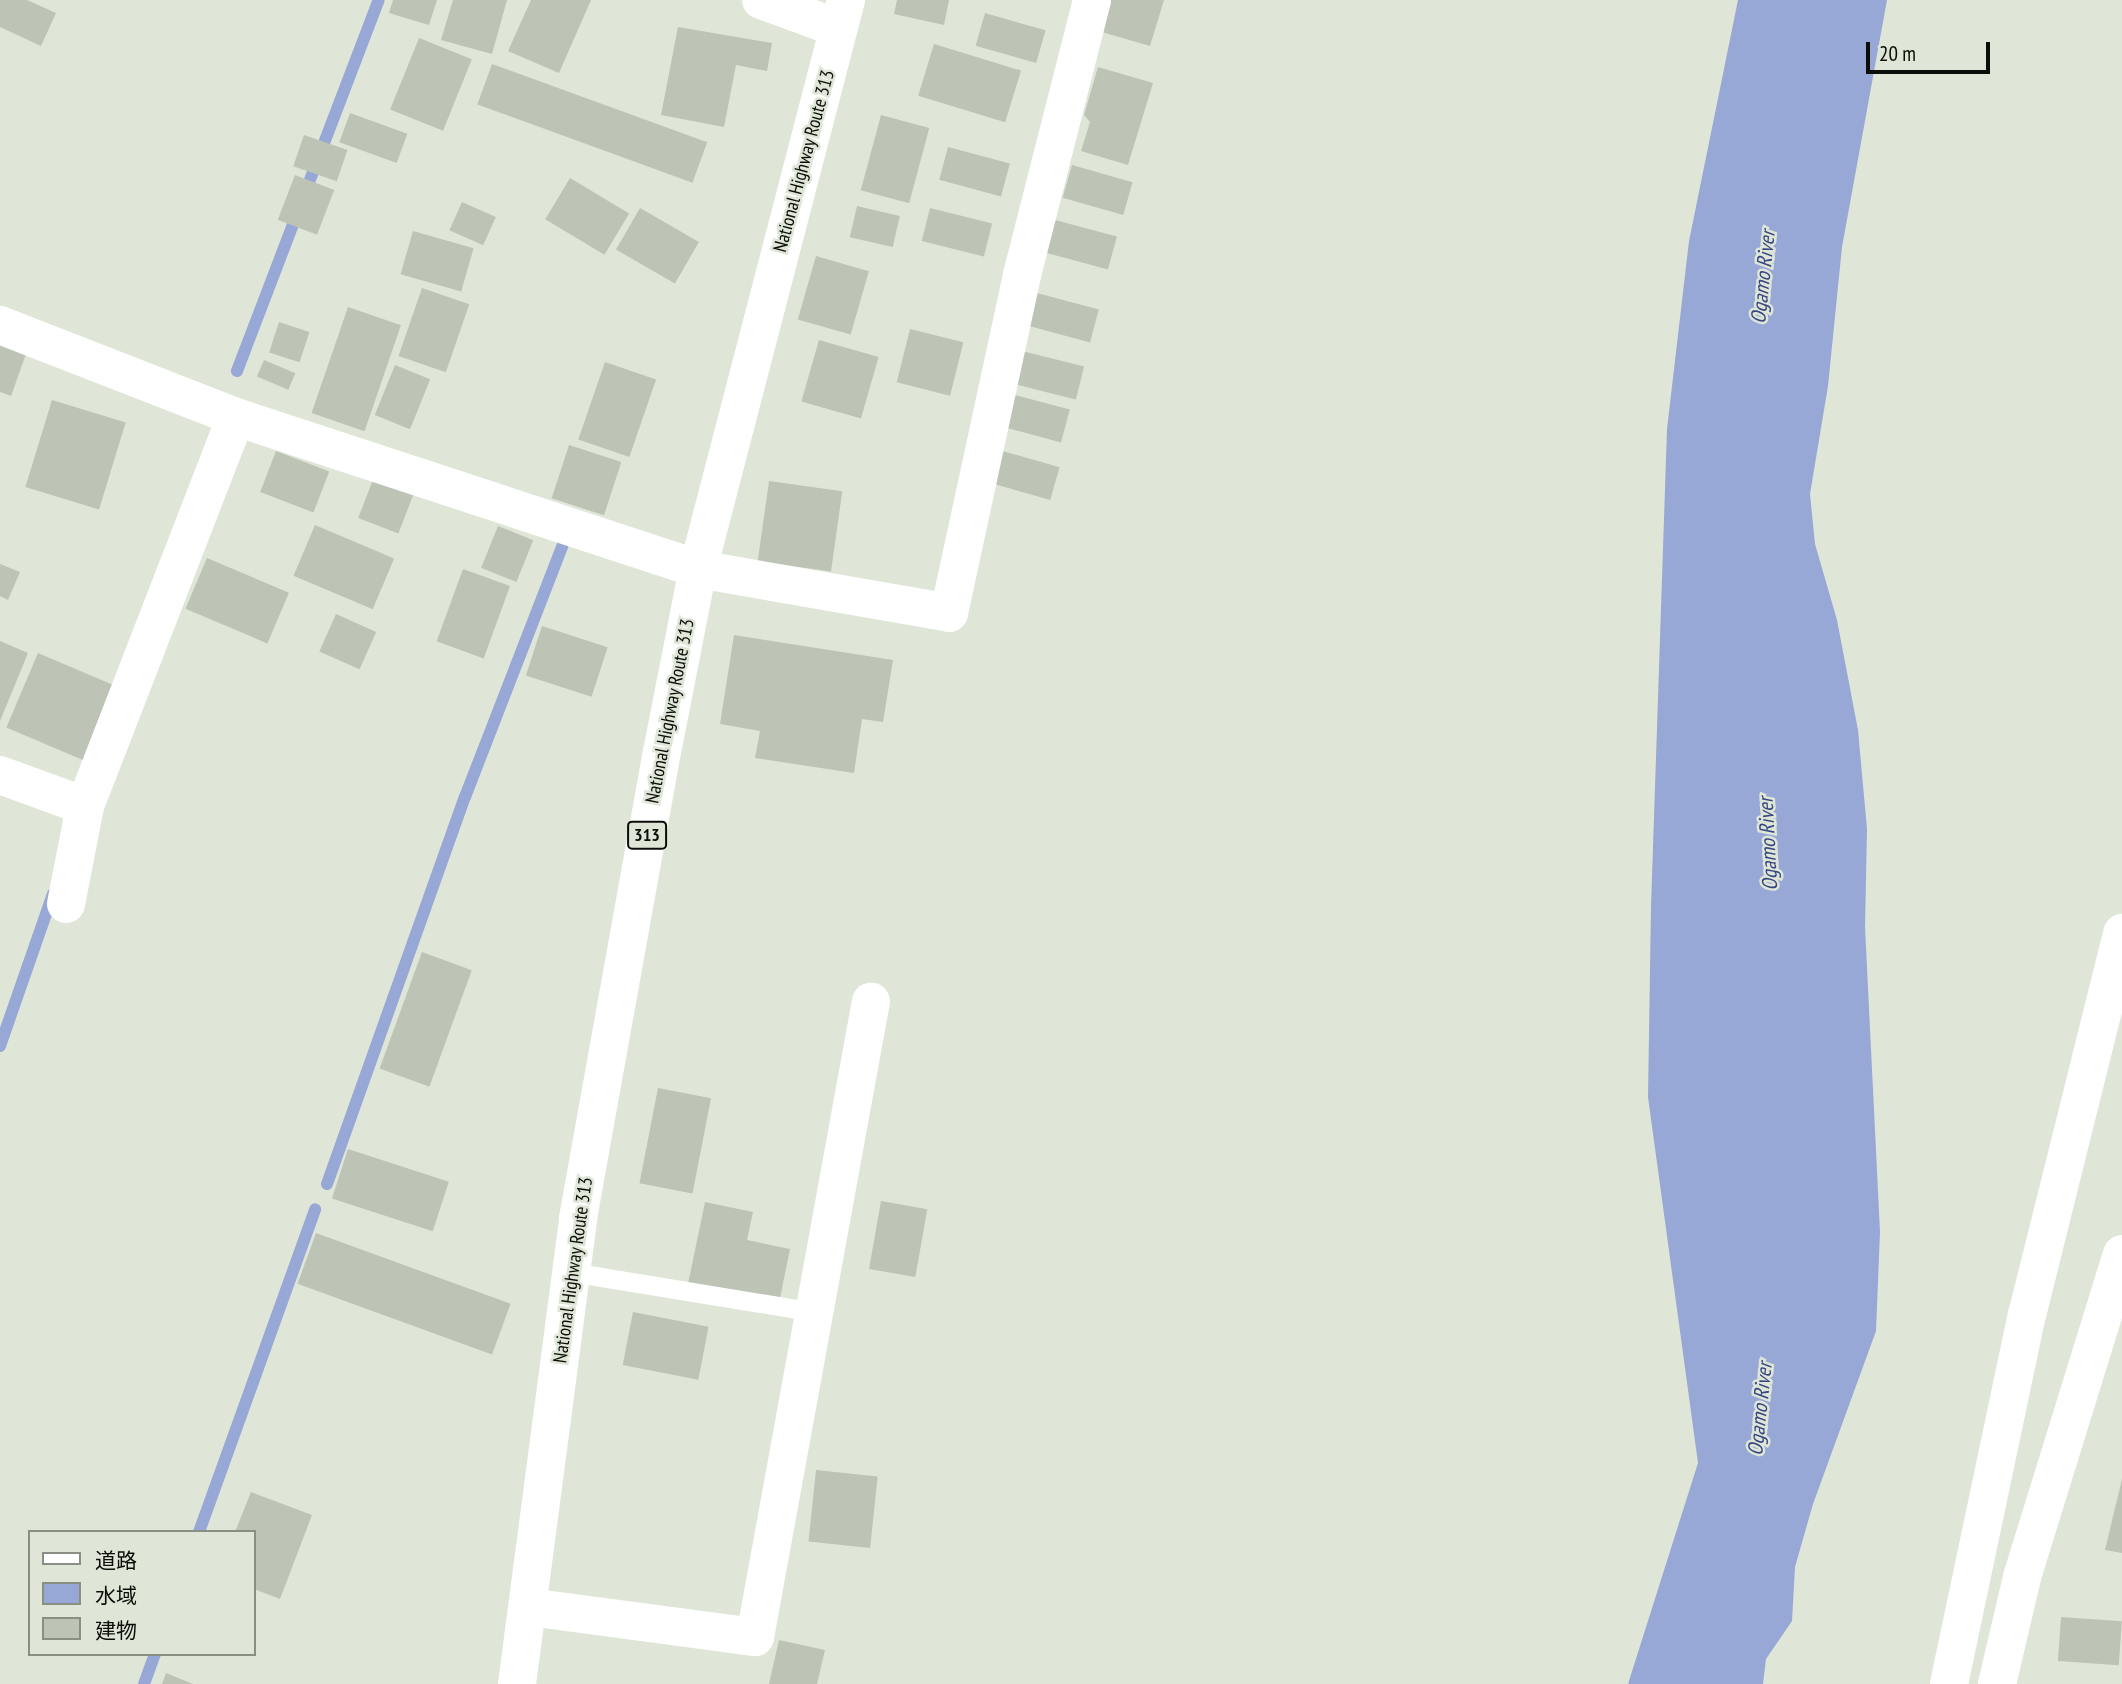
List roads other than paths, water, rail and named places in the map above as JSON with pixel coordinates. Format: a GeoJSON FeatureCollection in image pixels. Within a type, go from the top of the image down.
{"type":"FeatureCollection","features":[{"type":"Feature","properties":{"kind":"main road"},"geometry":{"type":"LineString","coordinates":[[761,0],[842,14]]}},
{"type":"Feature","properties":{"kind":"main road"},"geometry":{"type":"LineString","coordinates":[[0,325],[236,417],[698,569],[949,614],[1022,275],[1092,0]]}},
{"type":"Feature","properties":{"kind":"main road","name":"National Highway Route 313"},"geometry":{"type":"LineString","coordinates":[[517,1684],[571,1272],[698,569],[842,14]]}},
{"type":"Feature","properties":{"kind":"main road"},"geometry":{"type":"LineString","coordinates":[[66,904],[85,806],[236,417]]}},
{"type":"Feature","properties":{"kind":"main road"},"geometry":{"type":"LineString","coordinates":[[0,775],[85,806]]}},
{"type":"Feature","properties":{"kind":"main road"},"geometry":{"type":"LineString","coordinates":[[1949,1684],[2027,1315],[2122,933]]}},
{"type":"Feature","properties":{"kind":"main road"},"geometry":{"type":"LineString","coordinates":[[529,1607],[755,1637],[871,1001]]}},
{"type":"Feature","properties":{"kind":"main road"},"geometry":{"type":"LineString","coordinates":[[1997,1684],[2022,1577],[2122,1254]]}},
{"type":"Feature","properties":{"kind":"lane"},"geometry":{"type":"LineString","coordinates":[[571,1272],[814,1312]]}},
{"type":"Feature","properties":{"kind":"water","name":"Ogamo River"},"geometry":{"type":"Polygon","coordinates":[[[1738,0],[1887,0],[1842,247],[1828,386],[1810,494],[1815,544],[1837,620],[1858,730],[1867,829],[1865,927],[1880,1232],[1876,1331],[1813,1504],[1795,1567],[1792,1621],[1766,1659],[1763,1684],[1628,1684],[1698,1463],[1648,1097],[1651,907],[1667,429],[1689,241],[1738,0]]]}},
{"type":"Feature","properties":{"kind":"waterway"},"geometry":{"type":"LineString","coordinates":[[237,371],[379,0]]}},
{"type":"Feature","properties":{"kind":"waterway"},"geometry":{"type":"LineString","coordinates":[[327,1184],[465,797],[566,536]]}},
{"type":"Feature","properties":{"kind":"waterway"},"geometry":{"type":"LineString","coordinates":[[0,1046],[53,894]]}},
{"type":"Feature","properties":{"kind":"waterway"},"geometry":{"type":"LineString","coordinates":[[200,1530],[315,1209]]}},
{"type":"Feature","properties":{"kind":"waterway"},"geometry":{"type":"LineString","coordinates":[[144,1684],[154,1656]]}}]}
